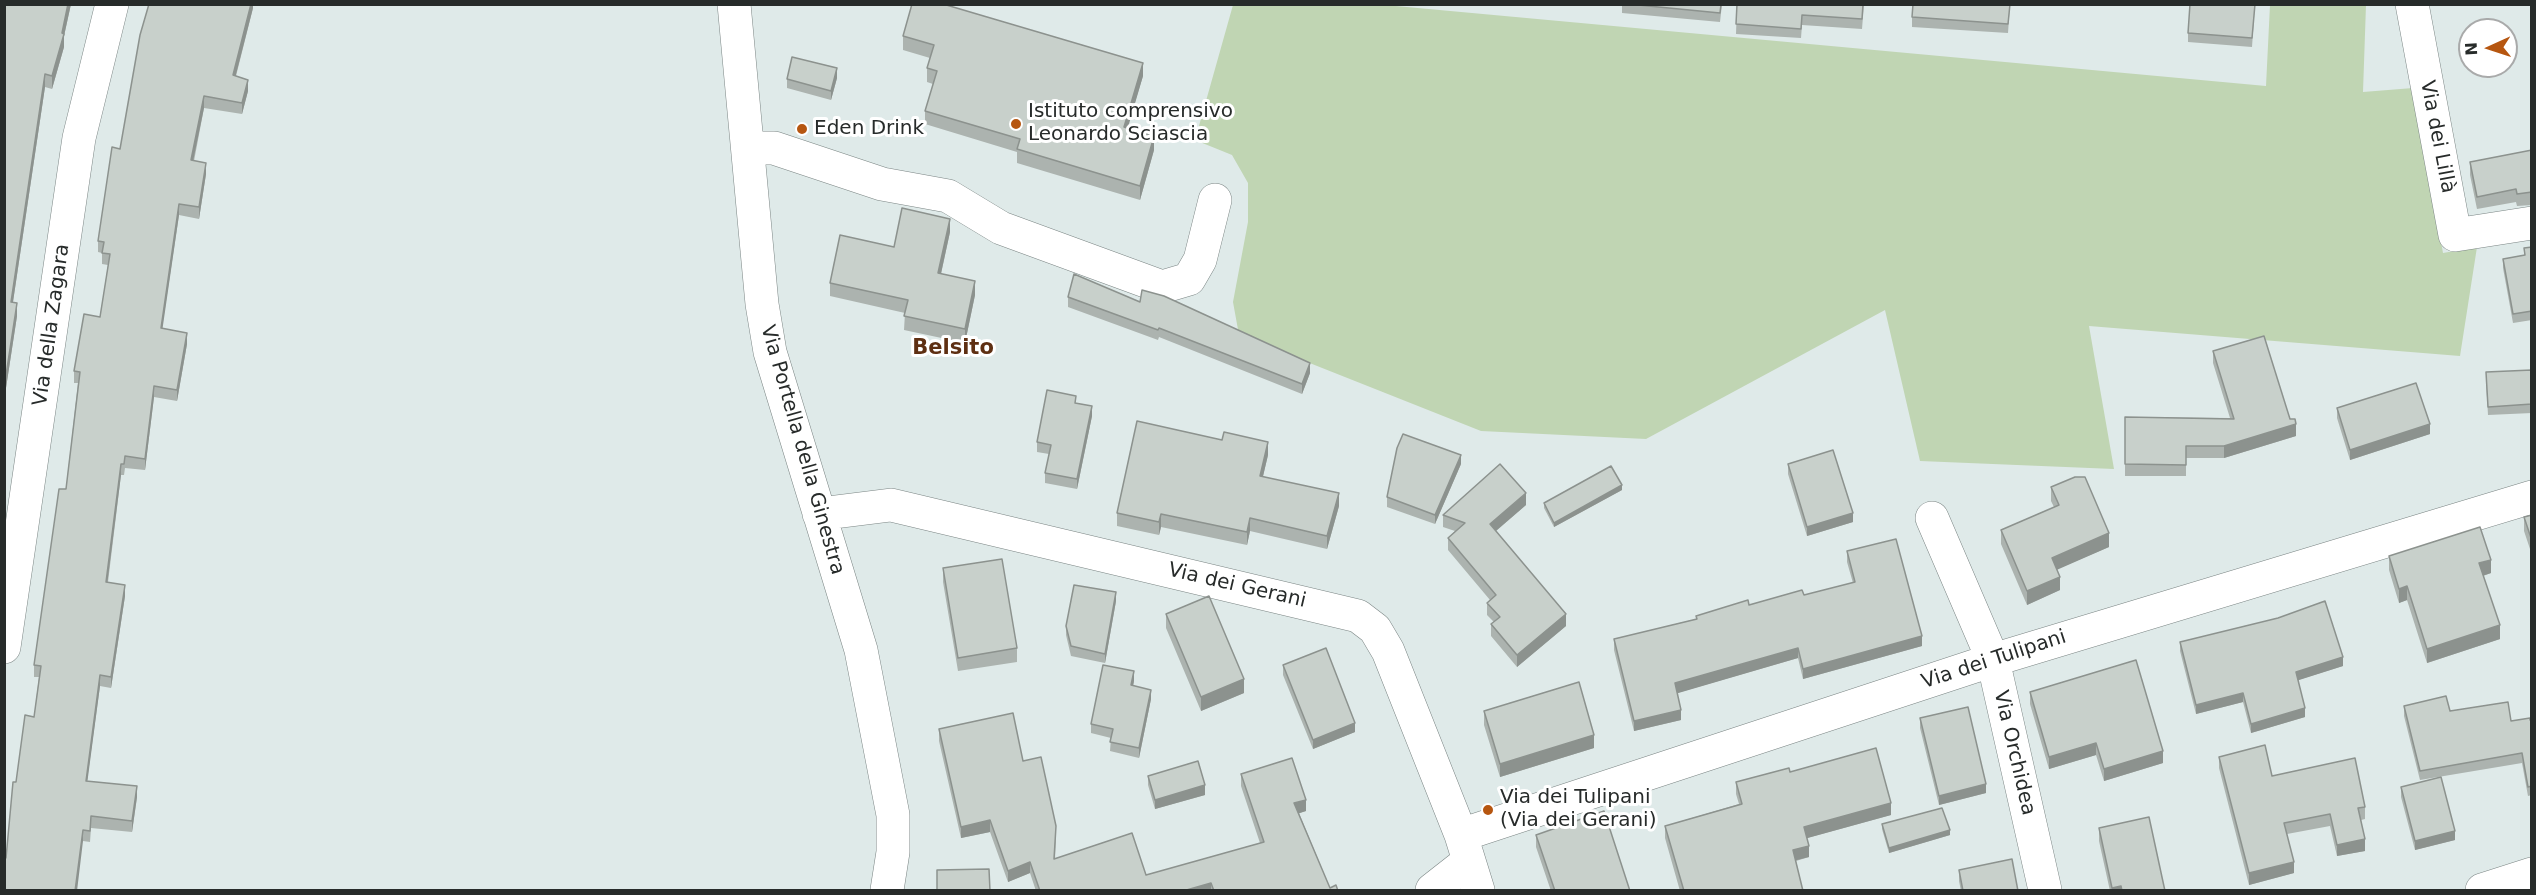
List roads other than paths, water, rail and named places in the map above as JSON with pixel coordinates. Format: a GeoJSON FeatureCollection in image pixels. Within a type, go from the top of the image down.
{"type":"FeatureCollection","features":[{"type":"Feature","properties":{"kind":"street","name":"Via della Zagara"},"geometry":{"type":"LineString","coordinates":[[4,647],[79,138],[112,4]]}},
{"type":"Feature","properties":{"kind":"street","name":"Via Portella della Ginestra"},"geometry":{"type":"LineString","coordinates":[[734,4],[762,304],[770,352],[861,650],[893,815],[893,852],[887,891]]}},
{"type":"Feature","properties":{"kind":"street","name":"Via dei Lillà"},"geometry":{"type":"LineString","coordinates":[[2412,4],[2455,235],[2532,223]]}},
{"type":"Feature","properties":{"kind":"street"},"geometry":{"type":"LineString","coordinates":[[748,148],[774,148],[882,184],[948,196],[1001,228],[1162,287],[1189,279],[1200,260],[1215,200]]}},
{"type":"Feature","properties":{"kind":"street","name":"Via dei Tulipani"},"geometry":{"type":"LineString","coordinates":[[1432,891],[1469,862],[1993,660],[2532,497]]}},
{"type":"Feature","properties":{"kind":"street","name":"Via dei Gerani"},"geometry":{"type":"LineString","coordinates":[[819,514],[891,505],[1358,616],[1375,629],[1388,651],[1469,862]]}},
{"type":"Feature","properties":{"kind":"street","name":"Via Orchidea"},"geometry":{"type":"LineString","coordinates":[[1932,519],[1993,660],[2045,891]]}},
{"type":"Feature","properties":{"kind":"street"},"geometry":{"type":"LineString","coordinates":[[2482,891],[2532,874]]}},
{"type":"Feature","properties":{"kind":"place","name":"Istituto comprensivo Leonardo Sciascia"},"geometry":{"type":"Point","coordinates":[1016,124]}},
{"type":"Feature","properties":{"kind":"place","name":"Eden Drink"},"geometry":{"type":"Point","coordinates":[802,129]}},
{"type":"Feature","properties":{"kind":"place","name":"Via dei Tulipani (Via dei Gerani)"},"geometry":{"type":"Point","coordinates":[1488,810]}},
{"type":"Feature","properties":{"kind":"district","name":"Belsito"},"geometry":{"type":"Point","coordinates":[953,349]}}]}
